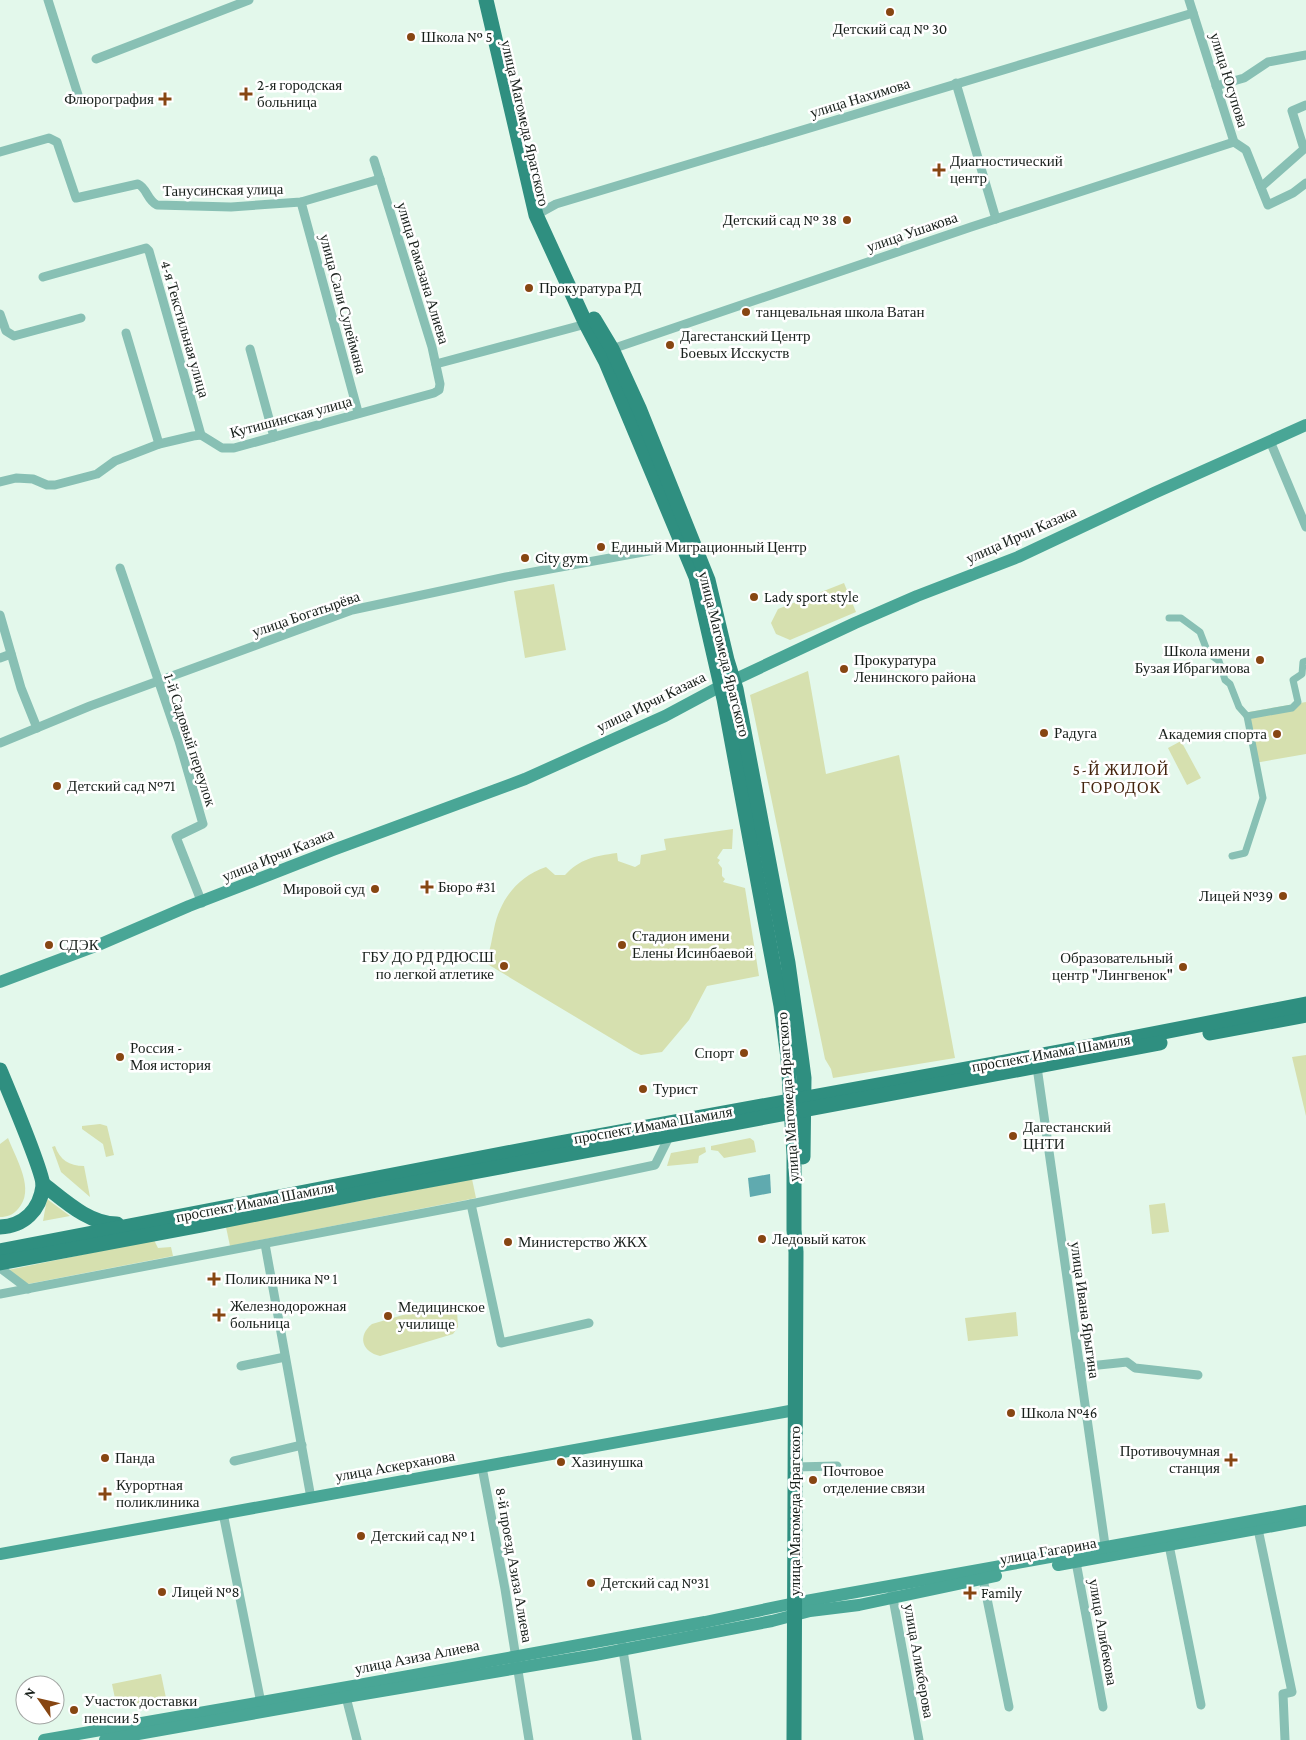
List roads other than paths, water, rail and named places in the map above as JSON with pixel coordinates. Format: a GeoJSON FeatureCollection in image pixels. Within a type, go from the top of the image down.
{"type":"FeatureCollection","features":[{"type":"Feature","properties":{"kind":"main road","name":"улица Магомеда Ярагского"},"geometry":{"type":"LineString","coordinates":[[486,0],[540,213],[590,321],[607,351],[688,544],[708,580],[727,683],[788,963],[801,1055],[797,1105],[794,1740]]}},
{"type":"Feature","properties":{"kind":"main road","name":"улица Магомеда Ярагского"},"geometry":{"type":"LineString","coordinates":[[496,0],[540,213]]}},
{"type":"Feature","properties":{"kind":"main road","name":"улица Ирчи Казака"},"geometry":{"type":"LineString","coordinates":[[0,982],[96,946],[342,847],[526,779],[665,716],[727,683],[919,595],[1018,557],[1154,493],[1306,425]]}},
{"type":"Feature","properties":{"kind":"main road","name":"проспект Имама Шамиля"},"geometry":{"type":"LineString","coordinates":[[0,1263],[670,1135],[797,1105],[1037,1067],[1273,1015],[1306,1004]]}},
{"type":"Feature","properties":{"kind":"main road","name":"проспект Имама Шамиля"},"geometry":{"type":"LineString","coordinates":[[0,1251],[139,1224],[797,1105],[1076,1049],[1273,1015],[1306,1015]]}},
{"type":"Feature","properties":{"kind":"main road"},"geometry":{"type":"LineString","coordinates":[[0,1070],[43,1184],[81,1212],[104,1224],[139,1224]]}},
{"type":"Feature","properties":{"kind":"main road"},"geometry":{"type":"LineString","coordinates":[[0,1094],[34,1190],[32,1201],[26,1212],[15,1220],[0,1223]]}},
{"type":"Feature","properties":{"kind":"main road"},"geometry":{"type":"LineString","coordinates":[[0,1227],[14,1225],[29,1217],[37,1206],[43,1184]]}},
{"type":"Feature","properties":{"kind":"main road","name":"улица Аскерханова"},"geometry":{"type":"LineString","coordinates":[[0,1554],[795,1410]]}},
{"type":"Feature","properties":{"kind":"main road","name":"улица Гагарина"},"geometry":{"type":"LineString","coordinates":[[795,1609],[1106,1552],[1306,1511]]}},
{"type":"Feature","properties":{"kind":"main road","name":"улица Гагарина"},"geometry":{"type":"LineString","coordinates":[[892,1592],[983,1579],[1076,1562],[1106,1552],[1169,1545],[1306,1520]]}},
{"type":"Feature","properties":{"kind":"main road","name":"улица Азиза Алиева"},"geometry":{"type":"LineString","coordinates":[[44,1740],[346,1696],[595,1656],[708,1634],[795,1609]]}},
{"type":"Feature","properties":{"kind":"main road","name":"улица Азиза Алиева"},"geometry":{"type":"LineString","coordinates":[[105,1740],[516,1655],[795,1609]]}},
{"type":"Feature","properties":{"kind":"street"},"geometry":{"type":"LineString","coordinates":[[48,0],[80,102]]}},
{"type":"Feature","properties":{"kind":"street"},"geometry":{"type":"LineString","coordinates":[[96,59],[249,0]]}},
{"type":"Feature","properties":{"kind":"street","name":"улица Юсупова"},"geometry":{"type":"LineString","coordinates":[[1189,0],[1234,142],[1246,150],[1268,205],[1293,193],[1306,183]]}},
{"type":"Feature","properties":{"kind":"street","name":"улица Нахимова"},"geometry":{"type":"LineString","coordinates":[[540,213],[556,204],[1193,13]]}},
{"type":"Feature","properties":{"kind":"street"},"geometry":{"type":"LineString","coordinates":[[1216,86],[1244,78],[1268,62],[1306,55]]}},
{"type":"Feature","properties":{"kind":"street"},"geometry":{"type":"LineString","coordinates":[[956,83],[996,219]]}},
{"type":"Feature","properties":{"kind":"street"},"geometry":{"type":"LineString","coordinates":[[1261,187],[1304,148],[1292,111],[1306,105]]}},
{"type":"Feature","properties":{"kind":"street","name":"Танусинская улица"},"geometry":{"type":"LineString","coordinates":[[0,152],[49,138],[53,139],[57,142],[73,196],[79,199],[138,184],[141,185],[150,199],[157,205],[231,207],[301,202],[380,179]]}},
{"type":"Feature","properties":{"kind":"street","name":"улица Ушакова"},"geometry":{"type":"LineString","coordinates":[[607,351],[996,219],[1234,142]]}},
{"type":"Feature","properties":{"kind":"street","name":"улица Рамазана Алиева"},"geometry":{"type":"LineString","coordinates":[[374,160],[436,364],[440,384],[438,390],[434,393]]}},
{"type":"Feature","properties":{"kind":"street","name":"улица Сали Сулеймана"},"geometry":{"type":"LineString","coordinates":[[301,202],[358,412]]}},
{"type":"Feature","properties":{"kind":"street","name":"4-я Текстильная улица"},"geometry":{"type":"LineString","coordinates":[[42,277],[146,248],[149,251],[202,436]]}},
{"type":"Feature","properties":{"kind":"street"},"geometry":{"type":"LineString","coordinates":[[0,314],[6,330],[14,336],[81,318]]}},
{"type":"Feature","properties":{"kind":"street"},"geometry":{"type":"LineString","coordinates":[[436,364],[590,321]]}},
{"type":"Feature","properties":{"kind":"street"},"geometry":{"type":"LineString","coordinates":[[126,333],[159,444]]}},
{"type":"Feature","properties":{"kind":"street"},"geometry":{"type":"LineString","coordinates":[[250,349],[274,437]]}},
{"type":"Feature","properties":{"kind":"street","name":"Кутишинская улица"},"geometry":{"type":"LineString","coordinates":[[202,436],[222,448],[234,448],[358,412],[434,393]]}},
{"type":"Feature","properties":{"kind":"street"},"geometry":{"type":"LineString","coordinates":[[0,482],[16,478],[33,479],[55,486],[97,474],[115,461],[159,444],[202,436]]}},
{"type":"Feature","properties":{"kind":"street"},"geometry":{"type":"LineString","coordinates":[[1270,441],[1306,527]]}},
{"type":"Feature","properties":{"kind":"street","name":"улица Богатырёва"},"geometry":{"type":"LineString","coordinates":[[0,743],[157,682],[352,610],[506,577],[688,544]]}},
{"type":"Feature","properties":{"kind":"street","name":"1-й Садовый переулок"},"geometry":{"type":"LineString","coordinates":[[120,568],[178,741],[203,824],[176,837],[202,903]]}},
{"type":"Feature","properties":{"kind":"street"},"geometry":{"type":"LineString","coordinates":[[0,616],[37,728]]}},
{"type":"Feature","properties":{"kind":"street"},"geometry":{"type":"LineString","coordinates":[[1169,618],[1181,618],[1200,632],[1208,653],[1219,661],[1225,680],[1230,684],[1240,707],[1247,716],[1263,798],[1245,853],[1232,856]]}},
{"type":"Feature","properties":{"kind":"street"},"geometry":{"type":"LineString","coordinates":[[0,658],[11,654]]}},
{"type":"Feature","properties":{"kind":"street"},"geometry":{"type":"LineString","coordinates":[[1247,716],[1292,708],[1298,702],[1293,680],[1302,674],[1304,662],[1306,661]]}},
{"type":"Feature","properties":{"kind":"street","name":"улица Ивана Ярыгина"},"geometry":{"type":"LineString","coordinates":[[1037,1067],[1106,1552]]}},
{"type":"Feature","properties":{"kind":"street"},"geometry":{"type":"LineString","coordinates":[[0,1294],[471,1204],[655,1165],[670,1135]]}},
{"type":"Feature","properties":{"kind":"street"},"geometry":{"type":"LineString","coordinates":[[471,1204],[501,1342],[589,1323]]}},
{"type":"Feature","properties":{"kind":"street"},"geometry":{"type":"LineString","coordinates":[[264,1244],[311,1498]]}},
{"type":"Feature","properties":{"kind":"street"},"geometry":{"type":"LineString","coordinates":[[0,1268],[30,1288]]}},
{"type":"Feature","properties":{"kind":"street"},"geometry":{"type":"LineString","coordinates":[[241,1366],[285,1357]]}},
{"type":"Feature","properties":{"kind":"street"},"geometry":{"type":"LineString","coordinates":[[1080,1367],[1127,1362],[1135,1368],[1198,1375]]}},
{"type":"Feature","properties":{"kind":"street"},"geometry":{"type":"LineString","coordinates":[[234,1461],[302,1445]]}},
{"type":"Feature","properties":{"kind":"street","name":"8-й проезд Азиза Алиева"},"geometry":{"type":"LineString","coordinates":[[482,1466],[516,1655],[529,1740]]}},
{"type":"Feature","properties":{"kind":"street"},"geometry":{"type":"LineString","coordinates":[[795,1467],[837,1466]]}},
{"type":"Feature","properties":{"kind":"street"},"geometry":{"type":"LineString","coordinates":[[224,1514],[262,1708]]}},
{"type":"Feature","properties":{"kind":"street"},"geometry":{"type":"LineString","coordinates":[[1258,1529],[1292,1692],[1283,1694],[1285,1740]]}},
{"type":"Feature","properties":{"kind":"street"},"geometry":{"type":"LineString","coordinates":[[1169,1545],[1201,1705]]}},
{"type":"Feature","properties":{"kind":"street","name":"улица Алибекова"},"geometry":{"type":"LineString","coordinates":[[1076,1562],[1102,1707]]}},
{"type":"Feature","properties":{"kind":"street"},"geometry":{"type":"LineString","coordinates":[[983,1579],[1009,1707]]}},
{"type":"Feature","properties":{"kind":"street","name":"улица Аликберова"},"geometry":{"type":"LineString","coordinates":[[892,1592],[919,1740]]}},
{"type":"Feature","properties":{"kind":"street"},"geometry":{"type":"LineString","coordinates":[[621,1637],[637,1740]]}},
{"type":"Feature","properties":{"kind":"street"},"geometry":{"type":"LineString","coordinates":[[346,1696],[356,1740]]}},
{"type":"Feature","properties":{"kind":"water"},"geometry":{"type":"Polygon","coordinates":[[[770,1174],[771,1193],[750,1197],[748,1178],[770,1174]]]}},
{"type":"Feature","properties":{"kind":"place","name":"Детский сад № 30"},"geometry":{"type":"Point","coordinates":[890,12]}},
{"type":"Feature","properties":{"kind":"place","name":"Школа № 5"},"geometry":{"type":"Point","coordinates":[411,37]}},
{"type":"Feature","properties":{"kind":"place","name":"2-я городская больница"},"geometry":{"type":"Point","coordinates":[246,94]}},
{"type":"Feature","properties":{"kind":"place","name":"Флюрография"},"geometry":{"type":"Point","coordinates":[165,99]}},
{"type":"Feature","properties":{"kind":"place","name":"Диагностический центр"},"geometry":{"type":"Point","coordinates":[939,170]}},
{"type":"Feature","properties":{"kind":"place","name":"Детский сад № 38"},"geometry":{"type":"Point","coordinates":[847,220]}},
{"type":"Feature","properties":{"kind":"place","name":"Прокуратура РД"},"geometry":{"type":"Point","coordinates":[529,288]}},
{"type":"Feature","properties":{"kind":"place","name":"танцевальная школа Ватан"},"geometry":{"type":"Point","coordinates":[746,312]}},
{"type":"Feature","properties":{"kind":"place","name":"Дагестанский Центр Боевых Исскуств"},"geometry":{"type":"Point","coordinates":[670,345]}},
{"type":"Feature","properties":{"kind":"place","name":"Единый Миграционный Центр"},"geometry":{"type":"Point","coordinates":[601,547]}},
{"type":"Feature","properties":{"kind":"place","name":"City gym"},"geometry":{"type":"Point","coordinates":[525,558]}},
{"type":"Feature","properties":{"kind":"place","name":"Lady sport style"},"geometry":{"type":"Point","coordinates":[754,597]}},
{"type":"Feature","properties":{"kind":"place","name":"Школа имени Бузая Ибрагимова"},"geometry":{"type":"Point","coordinates":[1260,660]}},
{"type":"Feature","properties":{"kind":"place","name":"Прокуратура Ленинского района"},"geometry":{"type":"Point","coordinates":[844,669]}},
{"type":"Feature","properties":{"kind":"place","name":"Радуга"},"geometry":{"type":"Point","coordinates":[1044,733]}},
{"type":"Feature","properties":{"kind":"place","name":"Академия спорта"},"geometry":{"type":"Point","coordinates":[1277,734]}},
{"type":"Feature","properties":{"kind":"place","name":"Детский сад №71"},"geometry":{"type":"Point","coordinates":[57,786]}},
{"type":"Feature","properties":{"kind":"place","name":"Бюро #31"},"geometry":{"type":"Point","coordinates":[427,887]}},
{"type":"Feature","properties":{"kind":"place","name":"Мировой суд"},"geometry":{"type":"Point","coordinates":[375,889]}},
{"type":"Feature","properties":{"kind":"place","name":"Лицей №39"},"geometry":{"type":"Point","coordinates":[1283,896]}},
{"type":"Feature","properties":{"kind":"place","name":"СДЭК"},"geometry":{"type":"Point","coordinates":[49,945]}},
{"type":"Feature","properties":{"kind":"place","name":"Стадион имени Елены Исинбаевой"},"geometry":{"type":"Point","coordinates":[622,945]}},
{"type":"Feature","properties":{"kind":"place","name":"ГБУ ДО РД РДЮСШ по легкой атлетике"},"geometry":{"type":"Point","coordinates":[504,966]}},
{"type":"Feature","properties":{"kind":"place","name":"Образовательный центр \"Лингвенок\""},"geometry":{"type":"Point","coordinates":[1183,967]}},
{"type":"Feature","properties":{"kind":"place","name":"Спорт"},"geometry":{"type":"Point","coordinates":[744,1053]}},
{"type":"Feature","properties":{"kind":"place","name":"Россия - Моя история"},"geometry":{"type":"Point","coordinates":[120,1057]}},
{"type":"Feature","properties":{"kind":"place","name":"Турист"},"geometry":{"type":"Point","coordinates":[643,1089]}},
{"type":"Feature","properties":{"kind":"place","name":"Дагестанский ЦНТИ"},"geometry":{"type":"Point","coordinates":[1013,1136]}},
{"type":"Feature","properties":{"kind":"place","name":"Ледовый каток"},"geometry":{"type":"Point","coordinates":[762,1239]}},
{"type":"Feature","properties":{"kind":"place","name":"Министерство ЖКХ"},"geometry":{"type":"Point","coordinates":[508,1242]}},
{"type":"Feature","properties":{"kind":"place","name":"Поликлиника № 1"},"geometry":{"type":"Point","coordinates":[214,1279]}},
{"type":"Feature","properties":{"kind":"place","name":"Железнодорожная больница"},"geometry":{"type":"Point","coordinates":[219,1315]}},
{"type":"Feature","properties":{"kind":"place","name":"Медицинское училище"},"geometry":{"type":"Point","coordinates":[388,1316]}},
{"type":"Feature","properties":{"kind":"place","name":"Школа №46"},"geometry":{"type":"Point","coordinates":[1011,1413]}},
{"type":"Feature","properties":{"kind":"place","name":"Панда"},"geometry":{"type":"Point","coordinates":[105,1458]}},
{"type":"Feature","properties":{"kind":"place","name":"Противочумная станция"},"geometry":{"type":"Point","coordinates":[1231,1460]}},
{"type":"Feature","properties":{"kind":"place","name":"Хазинушка"},"geometry":{"type":"Point","coordinates":[561,1462]}},
{"type":"Feature","properties":{"kind":"place","name":"Почтовое отделение связи"},"geometry":{"type":"Point","coordinates":[813,1480]}},
{"type":"Feature","properties":{"kind":"place","name":"Курортная поликлиника"},"geometry":{"type":"Point","coordinates":[105,1494]}},
{"type":"Feature","properties":{"kind":"place","name":"Детский сад № 1"},"geometry":{"type":"Point","coordinates":[361,1536]}},
{"type":"Feature","properties":{"kind":"place","name":"Детский сад №31"},"geometry":{"type":"Point","coordinates":[591,1583]}},
{"type":"Feature","properties":{"kind":"place","name":"Лицей №8"},"geometry":{"type":"Point","coordinates":[162,1592]}},
{"type":"Feature","properties":{"kind":"place","name":"Family"},"geometry":{"type":"Point","coordinates":[970,1593]}},
{"type":"Feature","properties":{"kind":"place","name":"Участок доставки пенсии 5"},"geometry":{"type":"Point","coordinates":[74,1710]}},
{"type":"Feature","properties":{"kind":"district","name":"5-Й ЖИЛОЙ ГОРОДОК"},"geometry":{"type":"Point","coordinates":[1121,778]}}]}
